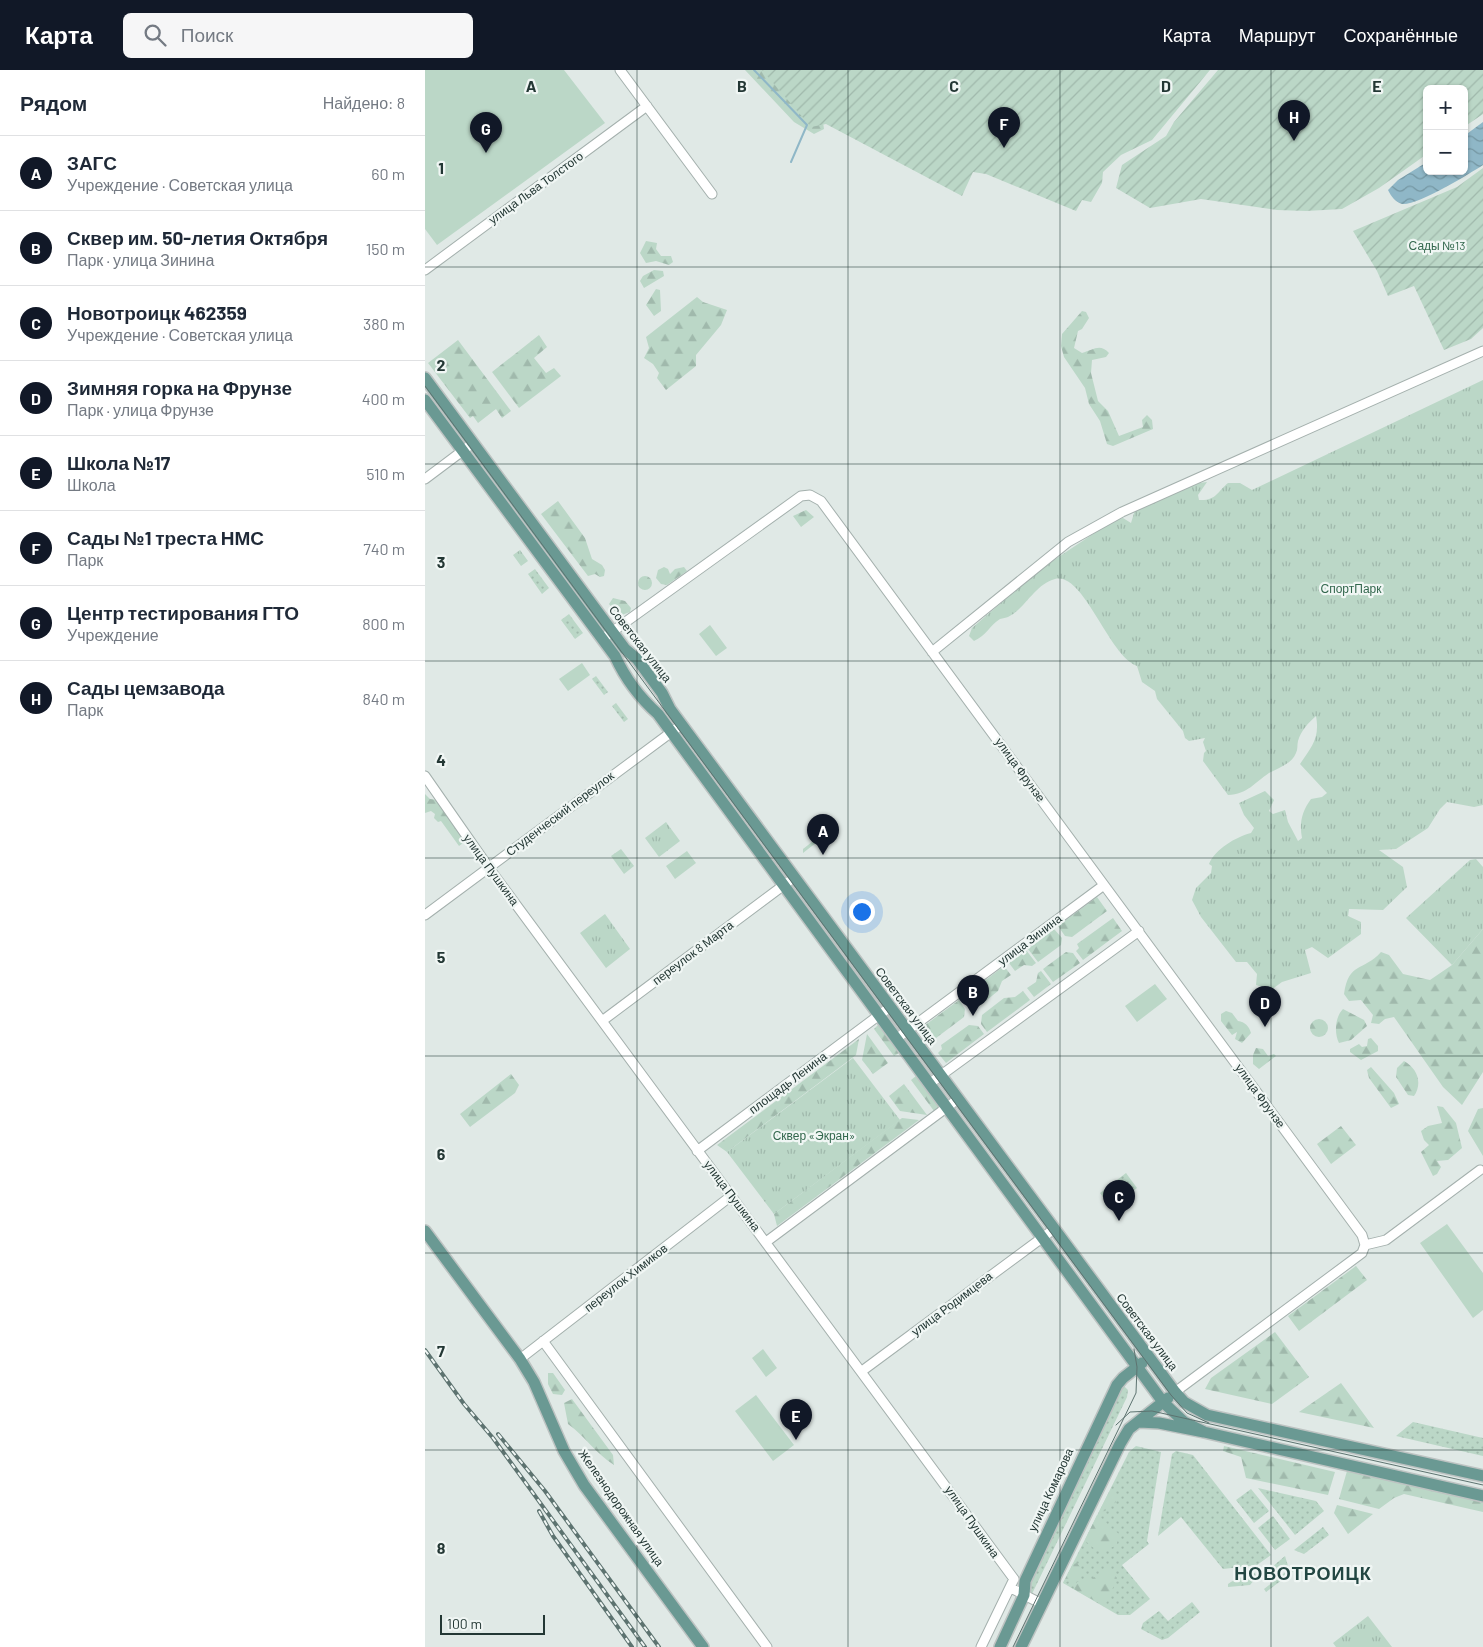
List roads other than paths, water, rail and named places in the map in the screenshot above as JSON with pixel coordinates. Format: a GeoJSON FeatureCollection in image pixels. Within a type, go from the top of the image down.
{"type":"FeatureCollection","features":[{"type":"Feature","properties":{"kind":"main road","name":"Советская улица"},"geometry":{"type":"LineString","coordinates":[[425,378],[613,632],[662,693],[668,707],[1149,1358],[1184,1402],[1207,1415],[1483,1476]]}},
{"type":"Feature","properties":{"kind":"main road"},"geometry":{"type":"LineString","coordinates":[[425,400],[615,656],[622,671],[671,732],[1163,1402],[1184,1422],[1204,1432]]}},
{"type":"Feature","properties":{"kind":"main road","name":"Железнодорожная улица"},"geometry":{"type":"LineString","coordinates":[[425,1231],[520,1359],[534,1382],[564,1451],[584,1484],[703,1647]]}},
{"type":"Feature","properties":{"kind":"main road","name":"улица Комарова"},"geometry":{"type":"LineString","coordinates":[[1000,1647],[1024,1595],[1025,1580],[1117,1385],[1149,1358]]}},
{"type":"Feature","properties":{"kind":"main road"},"geometry":{"type":"LineString","coordinates":[[1021,1647],[1129,1429],[1175,1392]]}},
{"type":"Feature","properties":{"kind":"main road"},"geometry":{"type":"LineString","coordinates":[[1139,1422],[1159,1423],[1204,1432],[1483,1496]]}},
{"type":"Feature","properties":{"kind":"street"},"geometry":{"type":"LineString","coordinates":[[620,70],[712,194]]}},
{"type":"Feature","properties":{"kind":"street","name":"улица Льва Толстого"},"geometry":{"type":"LineString","coordinates":[[425,270],[647,106]]}},
{"type":"Feature","properties":{"kind":"street"},"geometry":{"type":"LineString","coordinates":[[933,652],[1068,542],[1091,528],[1229,463],[1483,351]]}},
{"type":"Feature","properties":{"kind":"street"},"geometry":{"type":"LineString","coordinates":[[425,479],[473,443]]}},
{"type":"Feature","properties":{"kind":"street","name":"улица Фрунзе"},"geometry":{"type":"LineString","coordinates":[[602,639],[801,496],[810,495],[821,500],[1362,1235],[1365,1245]]}},
{"type":"Feature","properties":{"kind":"street","name":"Студенческий переулок"},"geometry":{"type":"LineString","coordinates":[[425,915],[681,724]]}},
{"type":"Feature","properties":{"kind":"street","name":"улица Пушкина"},"geometry":{"type":"LineString","coordinates":[[425,776],[489,868],[1013,1579],[1011,1588]]}},
{"type":"Feature","properties":{"kind":"street","name":"переулок 8 Марта"},"geometry":{"type":"LineString","coordinates":[[602,1021],[794,878]]}},
{"type":"Feature","properties":{"kind":"street","name":"улица Зинина"},"geometry":{"type":"LineString","coordinates":[[897,1039],[1104,885]]}},
{"type":"Feature","properties":{"kind":"street"},"geometry":{"type":"LineString","coordinates":[[929,1084],[1139,931]]}},
{"type":"Feature","properties":{"kind":"street","name":"площадь Ленина"},"geometry":{"type":"LineString","coordinates":[[697,1151],[890,1007]]}},
{"type":"Feature","properties":{"kind":"street"},"geometry":{"type":"LineString","coordinates":[[766,1242],[958,1099]]}},
{"type":"Feature","properties":{"kind":"street"},"geometry":{"type":"LineString","coordinates":[[1175,1392],[1362,1253],[1365,1245],[1386,1240],[1480,1170]]}},
{"type":"Feature","properties":{"kind":"street","name":"переулок Химиков"},"geometry":{"type":"LineString","coordinates":[[520,1359],[731,1196]]}},
{"type":"Feature","properties":{"kind":"street","name":"улица Родимцева"},"geometry":{"type":"LineString","coordinates":[[862,1372],[1054,1229]]}},
{"type":"Feature","properties":{"kind":"street"},"geometry":{"type":"LineString","coordinates":[[543,1341],[767,1647]]}},
{"type":"Feature","properties":{"kind":"street"},"geometry":{"type":"LineString","coordinates":[[981,1647],[1011,1588],[1042,1604]]}},
{"type":"Feature","properties":{"kind":"water"},"geometry":{"type":"Polygon","coordinates":[[[1483,122],[1483,165],[1468,174],[1468,133],[1483,122]]]}},
{"type":"Feature","properties":{"kind":"water"},"geometry":{"type":"Polygon","coordinates":[[[1423,164],[1423,175],[1467,175],[1419,200],[1402,204],[1393,198],[1388,190],[1398,180],[1423,164]]]}},
{"type":"Feature","properties":{"kind":"waterway"},"geometry":{"type":"LineString","coordinates":[[754,70],[807,125],[791,162]]}},
{"type":"Feature","properties":{"kind":"tram line"},"geometry":{"type":"LineString","coordinates":[[425,386],[1171,1395],[1187,1413],[1209,1423]]}},
{"type":"Feature","properties":{"kind":"tram line"},"geometry":{"type":"LineString","coordinates":[[1013,1647],[1136,1393],[1137,1367],[1134,1349]]}},
{"type":"Feature","properties":{"kind":"tram line"},"geometry":{"type":"LineString","coordinates":[[1116,1425],[1130,1412],[1152,1411],[1483,1485]]}},
{"type":"Feature","properties":{"kind":"railway"},"geometry":{"type":"LineString","coordinates":[[425,1350],[464,1404],[493,1438],[645,1647]]}},
{"type":"Feature","properties":{"kind":"railway"},"geometry":{"type":"LineString","coordinates":[[498,1434],[545,1491],[659,1647]]}},
{"type":"Feature","properties":{"kind":"railway"},"geometry":{"type":"LineString","coordinates":[[539,1511],[553,1536],[632,1647]]}},
{"type":"Feature","properties":{"kind":"place","name":"Сады цемзавода"},"geometry":{"type":"Point","coordinates":[1294,141]}},
{"type":"Feature","properties":{"kind":"place","name":"Сады №1 треста НМС"},"geometry":{"type":"Point","coordinates":[1004,148]}},
{"type":"Feature","properties":{"kind":"place","name":"Центр тестирования ГТО"},"geometry":{"type":"Point","coordinates":[486,153]}},
{"type":"Feature","properties":{"kind":"place","name":"ЗАГС"},"geometry":{"type":"Point","coordinates":[823,855]}},
{"type":"Feature","properties":{"kind":"place","name":"Сквер им. 50-летия Октября"},"geometry":{"type":"Point","coordinates":[973,1016]}},
{"type":"Feature","properties":{"kind":"place","name":"Зимняя горка на Фрунзе"},"geometry":{"type":"Point","coordinates":[1265,1027]}},
{"type":"Feature","properties":{"kind":"place","name":"Новотроицк 462359"},"geometry":{"type":"Point","coordinates":[1119,1221]}},
{"type":"Feature","properties":{"kind":"place","name":"Школа №17"},"geometry":{"type":"Point","coordinates":[796,1440]}},
{"type":"Feature","properties":{"kind":"district","name":"НОВОТРОИЦК"},"geometry":{"type":"Point","coordinates":[1303,1574]}},
{"type":"Feature","properties":{"kind":"park label","name":"Сады №13"},"geometry":{"type":"Point","coordinates":[1437,246]}},
{"type":"Feature","properties":{"kind":"park label","name":"СпортПарк"},"geometry":{"type":"Point","coordinates":[1351,589]}},
{"type":"Feature","properties":{"kind":"park label","name":"Сквер «Экран»"},"geometry":{"type":"Point","coordinates":[814,1136]}}]}
